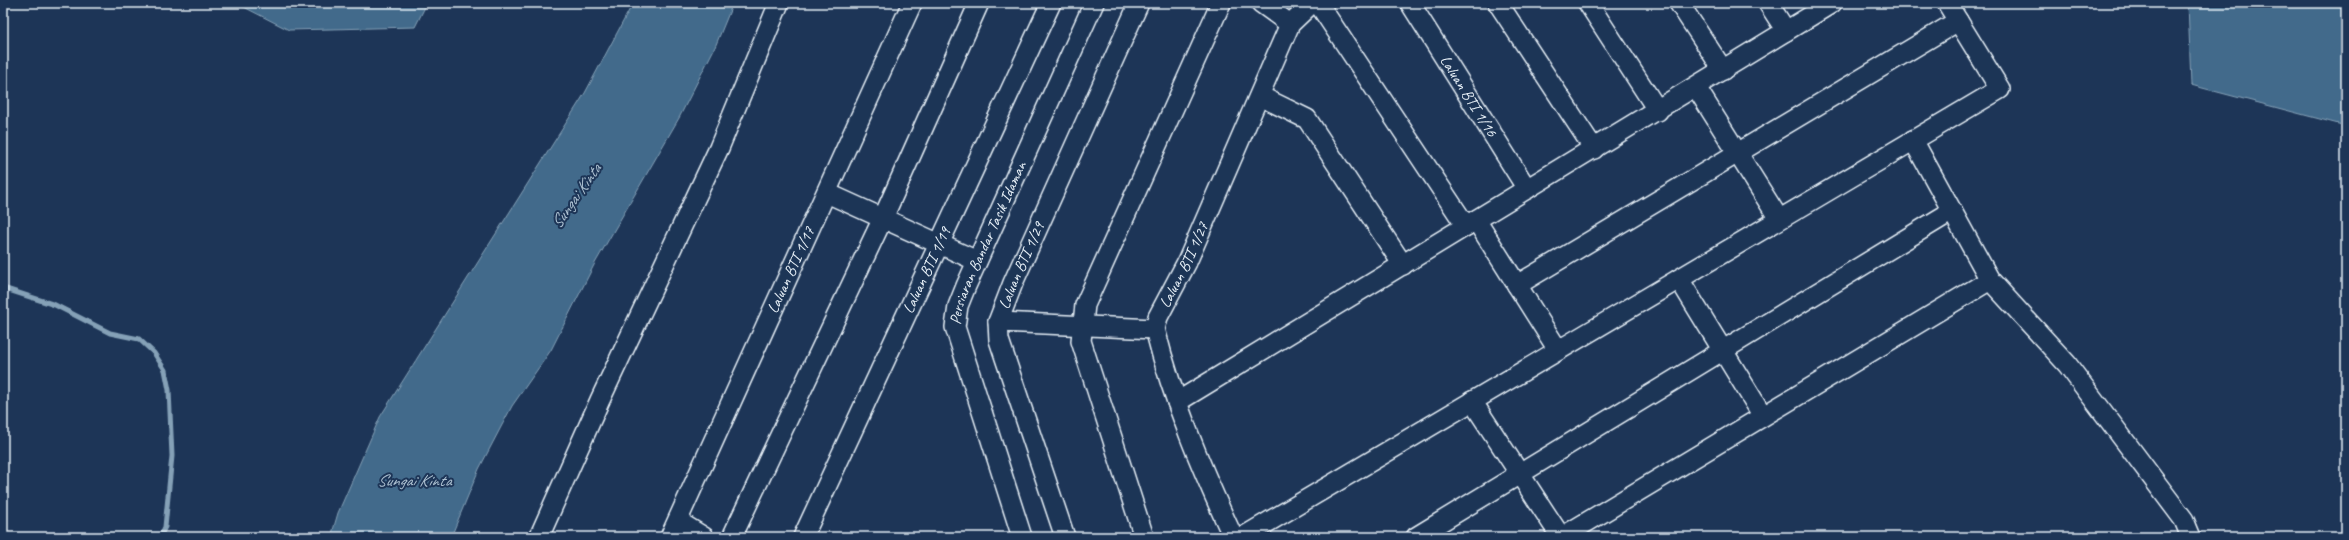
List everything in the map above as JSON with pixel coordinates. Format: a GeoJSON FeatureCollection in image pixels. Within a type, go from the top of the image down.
{"type":"FeatureCollection","features":[{"type":"Feature","properties":{"kind":"street"},"geometry":{"type":"LineString","coordinates":[[539,537],[600,400],[719,148],[779,3]]}},
{"type":"Feature","properties":{"kind":"street","name":"Laluan BTI 1/17"},"geometry":{"type":"LineString","coordinates":[[674,529],[912,3]]}},
{"type":"Feature","properties":{"kind":"street"},"geometry":{"type":"LineString","coordinates":[[732,537],[883,218],[979,3]]}},
{"type":"Feature","properties":{"kind":"street","name":"Laluan BTI 1/19"},"geometry":{"type":"LineString","coordinates":[[803,537],[1051,3]]}},
{"type":"Feature","properties":{"kind":"street","name":"Persiaran Bandar Tasik Idaman"},"geometry":{"type":"LineString","coordinates":[[1022,537],[955,327],[958,306],[977,261],[1094,3]]}},
{"type":"Feature","properties":{"kind":"street","name":"Laluan BTI 1/29"},"geometry":{"type":"LineString","coordinates":[[1065,537],[999,340],[998,322],[1012,283],[1140,3]]}},
{"type":"Feature","properties":{"kind":"street"},"geometry":{"type":"LineString","coordinates":[[1144,537],[1081,341],[1081,326],[1085,304],[1221,3]]}},
{"type":"Feature","properties":{"kind":"street"},"geometry":{"type":"LineString","coordinates":[[1261,3],[1290,24]]}},
{"type":"Feature","properties":{"kind":"street","name":"Laluan BTI 1/27"},"geometry":{"type":"LineString","coordinates":[[1155,329],[1187,262],[1290,24],[1312,3]]}},
{"type":"Feature","properties":{"kind":"street"},"geometry":{"type":"LineString","coordinates":[[1318,3],[1471,223],[1517,285],[1558,350]]}},
{"type":"Feature","properties":{"kind":"street","name":"Laluan BTI 1/16"},"geometry":{"type":"LineString","coordinates":[[1410,3],[1527,189]]}},
{"type":"Feature","properties":{"kind":"street"},"geometry":{"type":"LineString","coordinates":[[1498,3],[1594,149]]}},
{"type":"Feature","properties":{"kind":"street"},"geometry":{"type":"LineString","coordinates":[[1588,3],[1658,111]]}},
{"type":"Feature","properties":{"kind":"street"},"geometry":{"type":"LineString","coordinates":[[1679,3],[1723,70]]}},
{"type":"Feature","properties":{"kind":"street"},"geometry":{"type":"LineString","coordinates":[[1768,3],[1786,31]]}},
{"type":"Feature","properties":{"kind":"street"},"geometry":{"type":"LineString","coordinates":[[1177,402],[1658,111],[1832,3]]}},
{"type":"Feature","properties":{"kind":"street"},"geometry":{"type":"LineString","coordinates":[[998,322],[1155,329],[1177,402],[1209,486],[1241,537],[2000,89],[1947,3]]}},
{"type":"Feature","properties":{"kind":"street"},"geometry":{"type":"LineString","coordinates":[[1517,285],[1958,21]]}},
{"type":"Feature","properties":{"kind":"street"},"geometry":{"type":"LineString","coordinates":[[1696,87],[1779,219]]}},
{"type":"Feature","properties":{"kind":"street"},"geometry":{"type":"LineString","coordinates":[[1260,96],[1307,119],[1403,265]]}},
{"type":"Feature","properties":{"kind":"street"},"geometry":{"type":"LineString","coordinates":[[1913,140],[1990,280],[2067,364],[2184,520],[2191,537]]}},
{"type":"Feature","properties":{"kind":"street"},"geometry":{"type":"LineString","coordinates":[[827,193],[977,261]]}},
{"type":"Feature","properties":{"kind":"street"},"geometry":{"type":"LineString","coordinates":[[1416,537],[1952,211]]}},
{"type":"Feature","properties":{"kind":"street"},"geometry":{"type":"LineString","coordinates":[[1679,278],[1763,416]]}},
{"type":"Feature","properties":{"kind":"street"},"geometry":{"type":"LineString","coordinates":[[1472,401],[1562,537],[1990,280]]}},
{"type":"Feature","properties":{"kind":"street"},"geometry":{"type":"LineString","coordinates":[[674,529],[704,537]]}},
{"type":"Feature","properties":{"kind":"water"},"geometry":{"type":"Polygon","coordinates":[[[236,3],[427,3],[415,27],[289,30],[236,3]]]}},
{"type":"Feature","properties":{"kind":"water","name":"Sungai Kinta"},"geometry":{"type":"Polygon","coordinates":[[[633,3],[733,3],[715,47],[679,118],[594,265],[551,350],[512,406],[479,469],[451,537],[331,537],[338,513],[380,417],[585,93],[633,3]]]}},
{"type":"Feature","properties":{"kind":"water"},"geometry":{"type":"Polygon","coordinates":[[[2188,3],[2346,3],[2346,126],[2191,85],[2188,3]]]}},
{"type":"Feature","properties":{"kind":"waterway"},"geometry":{"type":"LineString","coordinates":[[3,288],[55,305],[110,333],[139,339],[154,353],[165,370],[169,390],[172,456],[165,527],[160,537]]}}]}
